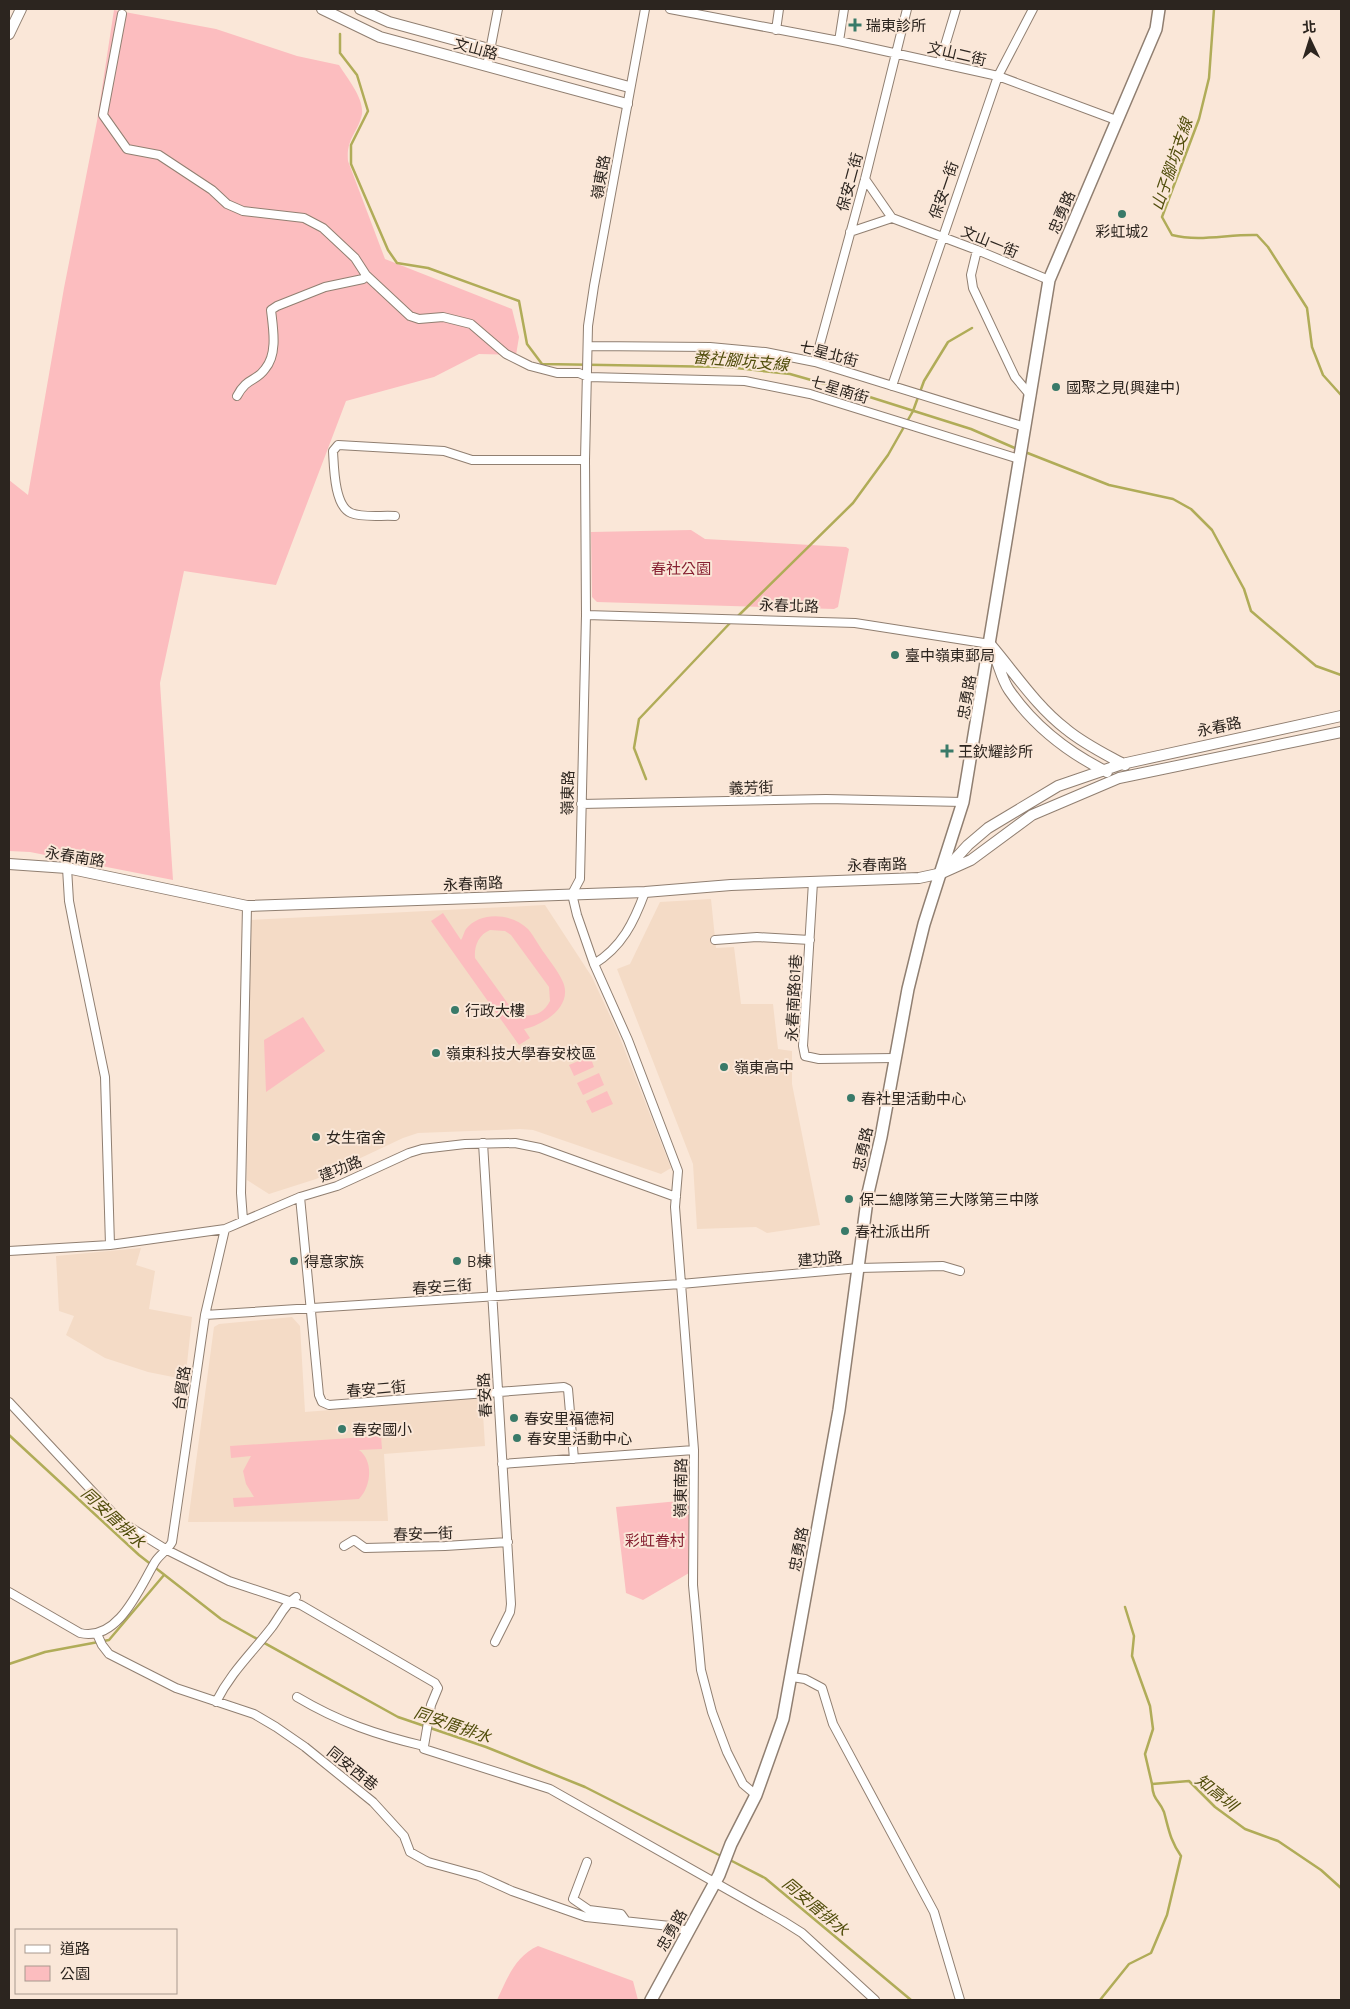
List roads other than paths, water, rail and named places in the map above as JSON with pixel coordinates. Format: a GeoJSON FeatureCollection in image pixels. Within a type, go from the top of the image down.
{"type":"FeatureCollection","features":[{"type":"Feature","properties":{"kind":"main road","name":"忠勇路"},"geometry":{"type":"LineString","coordinates":[[651,2000],[717,1878],[756,1795],[777,1738],[792,1677],[839,1410],[868,1193],[894,1058],[924,924],[942,873],[963,802],[1049,280],[1156,29],[1159,9]]}},
{"type":"Feature","properties":{"kind":"street"},"geometry":{"type":"LineString","coordinates":[[9,34],[21,9]]}},
{"type":"Feature","properties":{"kind":"street","name":"文山路"},"geometry":{"type":"LineString","coordinates":[[322,9],[337,12],[380,37],[627,104]]}},
{"type":"Feature","properties":{"kind":"street","name":"文山路"},"geometry":{"type":"LineString","coordinates":[[360,9],[389,22],[629,87]]}},
{"type":"Feature","properties":{"kind":"street"},"geometry":{"type":"LineString","coordinates":[[487,66],[498,9]]}},
{"type":"Feature","properties":{"kind":"street","name":"嶺東路"},"geometry":{"type":"LineString","coordinates":[[572,894],[580,879],[586,615],[585,460],[592,298],[629,87],[645,9]]}},
{"type":"Feature","properties":{"kind":"street","name":"文山二街"},"geometry":{"type":"LineString","coordinates":[[670,9],[839,41],[998,76],[1116,120]]}},
{"type":"Feature","properties":{"kind":"street"},"geometry":{"type":"LineString","coordinates":[[776,30],[779,9]]}},
{"type":"Feature","properties":{"kind":"street"},"geometry":{"type":"LineString","coordinates":[[839,41],[844,9]]}},
{"type":"Feature","properties":{"kind":"street","name":"保安二街"},"geometry":{"type":"LineString","coordinates":[[815,362],[865,178],[907,9]]}},
{"type":"Feature","properties":{"kind":"street"},"geometry":{"type":"LineString","coordinates":[[940,62],[956,9]]}},
{"type":"Feature","properties":{"kind":"street","name":"保安一街"},"geometry":{"type":"LineString","coordinates":[[892,386],[998,76],[1033,9]]}},
{"type":"Feature","properties":{"kind":"street","name":"七星南街"},"geometry":{"type":"LineString","coordinates":[[122,14],[103,115],[127,149],[160,155],[212,190],[227,204],[243,211],[304,218],[323,228],[355,258],[366,275],[410,316],[420,319],[443,317],[471,324],[506,354],[530,366],[557,373],[579,373],[588,377],[706,378],[745,381],[810,394],[1020,456]]}},
{"type":"Feature","properties":{"kind":"street"},"geometry":{"type":"LineString","coordinates":[[850,232],[892,218],[865,178]]}},
{"type":"Feature","properties":{"kind":"street","name":"文山一街"},"geometry":{"type":"LineString","coordinates":[[892,218],[942,236],[1049,280]]}},
{"type":"Feature","properties":{"kind":"street"},"geometry":{"type":"LineString","coordinates":[[977,250],[971,274],[973,288],[1015,377],[1031,396]]}},
{"type":"Feature","properties":{"kind":"street"},"geometry":{"type":"LineString","coordinates":[[237,396],[245,383],[265,370],[270,362],[273,347],[271,310],[325,287],[364,279],[366,275]]}},
{"type":"Feature","properties":{"kind":"street","name":"七星北街"},"geometry":{"type":"LineString","coordinates":[[589,349],[710,348],[765,352],[815,362],[892,386],[1025,432]]}},
{"type":"Feature","properties":{"kind":"street"},"geometry":{"type":"LineString","coordinates":[[395,516],[352,513],[345,508],[336,486],[333,451],[338,445],[444,451],[472,460],[585,460]]}},
{"type":"Feature","properties":{"kind":"street","name":"永春北路"},"geometry":{"type":"LineString","coordinates":[[586,615],[855,622],[990,644]]}},
{"type":"Feature","properties":{"kind":"street"},"geometry":{"type":"LineString","coordinates":[[990,644],[1038,703],[1065,728],[1084,742],[1139,773]]}},
{"type":"Feature","properties":{"kind":"street"},"geometry":{"type":"LineString","coordinates":[[990,644],[1008,688],[1027,712],[1073,752],[1119,778]]}},
{"type":"Feature","properties":{"kind":"street","name":"永春路"},"geometry":{"type":"LineString","coordinates":[[1104,770],[1122,764],[1341,716]]}},
{"type":"Feature","properties":{"kind":"street","name":"永春路"},"geometry":{"type":"LineString","coordinates":[[1119,778],[1341,732]]}},
{"type":"Feature","properties":{"kind":"street"},"geometry":{"type":"LineString","coordinates":[[942,873],[968,845],[995,824],[1058,786],[1104,770]]}},
{"type":"Feature","properties":{"kind":"street","name":"永春南路"},"geometry":{"type":"LineString","coordinates":[[9,864],[67,868],[247,906],[645,892],[731,885],[920,878],[942,873],[971,860],[1032,815],[1119,778]]}},
{"type":"Feature","properties":{"kind":"street","name":"義芳街"},"geometry":{"type":"LineString","coordinates":[[581,804],[826,799],[963,802]]}},
{"type":"Feature","properties":{"kind":"street"},"geometry":{"type":"LineString","coordinates":[[67,868],[69,901],[105,1077],[110,1245]]}},
{"type":"Feature","properties":{"kind":"street","name":"永春南路61巷"},"geometry":{"type":"LineString","coordinates":[[813,882],[803,1046],[805,1056],[819,1059],[894,1058]]}},
{"type":"Feature","properties":{"kind":"street"},"geometry":{"type":"LineString","coordinates":[[594,964],[608,955],[621,941],[634,919],[645,892]]}},
{"type":"Feature","properties":{"kind":"street"},"geometry":{"type":"LineString","coordinates":[[572,894],[577,915],[594,964],[628,1040],[678,1171],[676,1197]]}},
{"type":"Feature","properties":{"kind":"street"},"geometry":{"type":"LineString","coordinates":[[243,1220],[241,1193],[247,906]]}},
{"type":"Feature","properties":{"kind":"street"},"geometry":{"type":"LineString","coordinates":[[715,940],[757,937],[810,940]]}},
{"type":"Feature","properties":{"kind":"street","name":"建功路"},"geometry":{"type":"LineString","coordinates":[[9,1251],[110,1245],[225,1229],[300,1197],[337,1186],[422,1149],[482,1143],[515,1143],[540,1148],[676,1197]]}},
{"type":"Feature","properties":{"kind":"street","name":"春安路"},"geometry":{"type":"LineString","coordinates":[[482,1143],[511,1604],[510,1612],[495,1642]]}},
{"type":"Feature","properties":{"kind":"street","name":"春安二街"},"geometry":{"type":"LineString","coordinates":[[300,1197],[319,1395],[322,1402],[330,1405],[564,1387],[568,1389],[574,1459]]}},
{"type":"Feature","properties":{"kind":"street","name":"嶺東南路"},"geometry":{"type":"LineString","coordinates":[[676,1197],[677,1242],[694,1450],[693,1585],[701,1670],[712,1712],[727,1752],[743,1784],[756,1795]]}},
{"type":"Feature","properties":{"kind":"street","name":"台貿路"},"geometry":{"type":"LineString","coordinates":[[167,1550],[172,1542],[205,1316],[225,1229]]}},
{"type":"Feature","properties":{"kind":"street","name":"建功路"},"geometry":{"type":"LineString","coordinates":[[681,1284],[859,1268],[943,1266],[960,1271]]}},
{"type":"Feature","properties":{"kind":"street","name":"春安三街"},"geometry":{"type":"LineString","coordinates":[[205,1316],[681,1284]]}},
{"type":"Feature","properties":{"kind":"street"},"geometry":{"type":"LineString","coordinates":[[9,1402],[112,1514],[167,1550],[229,1581],[293,1599],[435,1683],[438,1688],[431,1705],[424,1748],[550,1789],[717,1878],[802,1934],[875,2000]]}},
{"type":"Feature","properties":{"kind":"street"},"geometry":{"type":"LineString","coordinates":[[502,1464],[694,1450]]}},
{"type":"Feature","properties":{"kind":"street","name":"春安一街"},"geometry":{"type":"LineString","coordinates":[[344,1546],[354,1540],[365,1548],[508,1542]]}},
{"type":"Feature","properties":{"kind":"street"},"geometry":{"type":"LineString","coordinates":[[9,1592],[80,1634],[105,1632],[113,1626],[142,1588],[157,1560],[167,1550]]}},
{"type":"Feature","properties":{"kind":"street"},"geometry":{"type":"LineString","coordinates":[[216,1702],[227,1679],[293,1599]]}},
{"type":"Feature","properties":{"kind":"street","name":"同安西巷"},"geometry":{"type":"LineString","coordinates":[[97,1634],[109,1654],[176,1688],[254,1714],[305,1747],[373,1802],[404,1836],[410,1852],[420,1858],[479,1876],[512,1891],[586,1917],[670,1926],[688,1931]]}},
{"type":"Feature","properties":{"kind":"street"},"geometry":{"type":"LineString","coordinates":[[792,1677],[805,1679],[822,1688],[832,1724],[934,1912],[960,2000]]}},
{"type":"Feature","properties":{"kind":"street"},"geometry":{"type":"LineString","coordinates":[[297,1698],[324,1713],[358,1728],[424,1744]]}},
{"type":"Feature","properties":{"kind":"street"},"geometry":{"type":"LineString","coordinates":[[587,1862],[573,1899],[589,1910],[621,1914],[626,1921]]}},
{"type":"Feature","properties":{"kind":"waterway","name":"山子腳坑支線"},"geometry":{"type":"LineString","coordinates":[[1214,9],[1209,78],[1199,119],[1162,217],[1172,235],[1193,238],[1257,235],[1268,247],[1307,308],[1312,347],[1323,375],[1341,395]]}},
{"type":"Feature","properties":{"kind":"waterway","name":"番社腳坑支線"},"geometry":{"type":"LineString","coordinates":[[340,34],[340,53],[357,75],[368,111],[351,145],[351,164],[388,250],[397,263],[428,268],[519,301],[527,344],[542,364],[727,367],[790,374],[971,429],[1017,449]]}},
{"type":"Feature","properties":{"kind":"waterway"},"geometry":{"type":"LineString","coordinates":[[737,617],[853,503],[888,455],[913,411],[924,381],[948,342],[972,328]]}},
{"type":"Feature","properties":{"kind":"waterway","name":"番社腳坑支線"},"geometry":{"type":"LineString","coordinates":[[1025,452],[1109,485],[1173,499],[1191,509],[1212,530],[1244,589],[1251,611],[1316,666],[1341,675]]}},
{"type":"Feature","properties":{"kind":"waterway"},"geometry":{"type":"LineString","coordinates":[[646,779],[634,748],[639,719],[731,622]]}},
{"type":"Feature","properties":{"kind":"waterway","name":"同安厝排水"},"geometry":{"type":"LineString","coordinates":[[9,1435],[139,1555],[221,1619],[398,1717],[486,1747],[585,1787],[723,1857]]}},
{"type":"Feature","properties":{"kind":"waterway"},"geometry":{"type":"LineString","coordinates":[[9,1664],[45,1652],[109,1640],[164,1575]]}},
{"type":"Feature","properties":{"kind":"waterway","name":"知高圳"},"geometry":{"type":"LineString","coordinates":[[1125,1607],[1134,1636],[1132,1656],[1150,1706],[1153,1729],[1145,1754],[1152,1784],[1189,1781],[1215,1807],[1245,1829],[1278,1841],[1321,1870],[1341,1888]]}},
{"type":"Feature","properties":{"kind":"waterway"},"geometry":{"type":"LineString","coordinates":[[1100,2000],[1129,1964],[1151,1953],[1167,1915],[1181,1856],[1172,1840],[1164,1812],[1155,1797],[1152,1784]]}},
{"type":"Feature","properties":{"kind":"waterway","name":"同安厝排水"},"geometry":{"type":"LineString","coordinates":[[728,1859],[765,1878],[911,2000]]}},
{"type":"Feature","properties":{"kind":"place","name":"瑞東診所"},"geometry":{"type":"Point","coordinates":[855,25]}},
{"type":"Feature","properties":{"kind":"place","name":"彩虹城2"},"geometry":{"type":"Point","coordinates":[1122,214]}},
{"type":"Feature","properties":{"kind":"place","name":"國聚之見(興建中)"},"geometry":{"type":"Point","coordinates":[1056,387]}},
{"type":"Feature","properties":{"kind":"place","name":"臺中嶺東郵局"},"geometry":{"type":"Point","coordinates":[895,655]}},
{"type":"Feature","properties":{"kind":"place","name":"王欽耀診所"},"geometry":{"type":"Point","coordinates":[947,751]}},
{"type":"Feature","properties":{"kind":"place","name":"行政大樓"},"geometry":{"type":"Point","coordinates":[455,1010]}},
{"type":"Feature","properties":{"kind":"place","name":"嶺東科技大學春安校區"},"geometry":{"type":"Point","coordinates":[436,1053]}},
{"type":"Feature","properties":{"kind":"place","name":"嶺東高中"},"geometry":{"type":"Point","coordinates":[724,1067]}},
{"type":"Feature","properties":{"kind":"place","name":"春社里活動中心"},"geometry":{"type":"Point","coordinates":[851,1098]}},
{"type":"Feature","properties":{"kind":"place","name":"女生宿舍"},"geometry":{"type":"Point","coordinates":[316,1137]}},
{"type":"Feature","properties":{"kind":"place","name":"保二總隊第三大隊第三中隊"},"geometry":{"type":"Point","coordinates":[849,1199]}},
{"type":"Feature","properties":{"kind":"place","name":"春社派出所"},"geometry":{"type":"Point","coordinates":[845,1231]}},
{"type":"Feature","properties":{"kind":"place","name":"得意家族"},"geometry":{"type":"Point","coordinates":[294,1261]}},
{"type":"Feature","properties":{"kind":"place","name":"B棟"},"geometry":{"type":"Point","coordinates":[457,1261]}},
{"type":"Feature","properties":{"kind":"place","name":"春安里福德祠"},"geometry":{"type":"Point","coordinates":[514,1418]}},
{"type":"Feature","properties":{"kind":"place","name":"春安國小"},"geometry":{"type":"Point","coordinates":[342,1429]}},
{"type":"Feature","properties":{"kind":"place","name":"春安里活動中心"},"geometry":{"type":"Point","coordinates":[517,1438]}},
{"type":"Feature","properties":{"kind":"park label","name":"春社公園"},"geometry":{"type":"Point","coordinates":[681,568]}},
{"type":"Feature","properties":{"kind":"park label","name":"彩虹眷村"},"geometry":{"type":"Point","coordinates":[655,1540]}}]}
